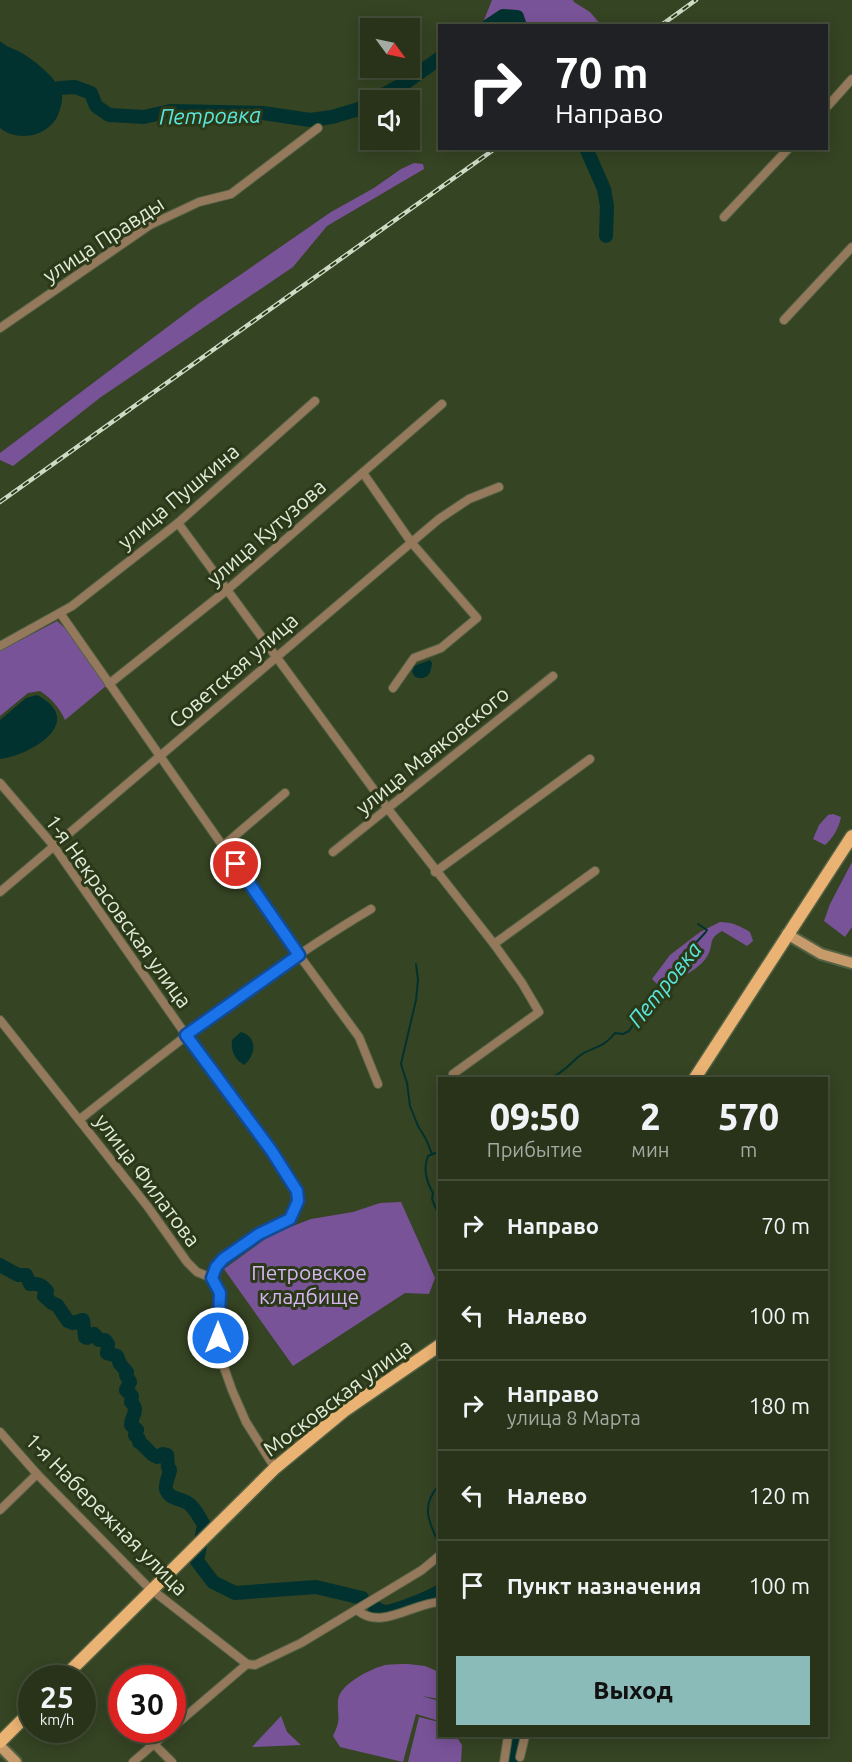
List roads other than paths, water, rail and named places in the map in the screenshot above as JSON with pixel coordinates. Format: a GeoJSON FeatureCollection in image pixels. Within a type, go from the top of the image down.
{"type":"FeatureCollection","features":[{"type":"Feature","properties":{"kind":"main road"},"geometry":{"type":"LineString","coordinates":[[696,1077],[852,836]]}},
{"type":"Feature","properties":{"kind":"main road","name":"Московская улица"},"geometry":{"type":"LineString","coordinates":[[155,1585],[275,1468],[344,1412],[438,1346]]}},
{"type":"Feature","properties":{"kind":"main road"},"geometry":{"type":"LineString","coordinates":[[76,1665],[155,1585]]}},
{"type":"Feature","properties":{"kind":"main road"},"geometry":{"type":"LineString","coordinates":[[0,1742],[18,1724]]}},
{"type":"Feature","properties":{"kind":"street"},"geometry":{"type":"LineString","coordinates":[[828,106],[852,79]]}},
{"type":"Feature","properties":{"kind":"street","name":"улица Правды"},"geometry":{"type":"LineString","coordinates":[[0,328],[150,225],[199,202],[231,194],[318,128]]}},
{"type":"Feature","properties":{"kind":"street"},"geometry":{"type":"LineString","coordinates":[[724,217],[787,150]]}},
{"type":"Feature","properties":{"kind":"street"},"geometry":{"type":"LineString","coordinates":[[784,320],[852,247]]}},
{"type":"Feature","properties":{"kind":"street","name":"улица Пушкина"},"geometry":{"type":"LineString","coordinates":[[0,646],[60,613],[178,523],[315,401]]}},
{"type":"Feature","properties":{"kind":"street","name":"улица Кутузова"},"geometry":{"type":"LineString","coordinates":[[109,684],[227,590],[442,404]]}},
{"type":"Feature","properties":{"kind":"street"},"geometry":{"type":"LineString","coordinates":[[363,473],[411,542],[477,618],[441,648],[414,658],[393,688]]}},
{"type":"Feature","properties":{"kind":"street","name":"Советская улица"},"geometry":{"type":"LineString","coordinates":[[0,892],[439,519],[468,499],[499,487]]}},
{"type":"Feature","properties":{"kind":"street"},"geometry":{"type":"LineString","coordinates":[[178,523],[435,872],[494,944],[522,983],[539,1012],[453,1074]]}},
{"type":"Feature","properties":{"kind":"street"},"geometry":{"type":"LineString","coordinates":[[60,613],[159,757],[359,1037],[378,1084]]}},
{"type":"Feature","properties":{"kind":"street","name":"улица Маяковского"},"geometry":{"type":"LineString","coordinates":[[333,852],[553,676]]}},
{"type":"Feature","properties":{"kind":"street"},"geometry":{"type":"LineString","coordinates":[[435,872],[590,759]]}},
{"type":"Feature","properties":{"kind":"street","name":"1-я Некрасовская улица"},"geometry":{"type":"LineString","coordinates":[[0,783],[53,846],[186,1035],[271,1150],[297,1191],[298,1201],[290,1219],[259,1234],[223,1259],[216,1267],[212,1278]]}},
{"type":"Feature","properties":{"kind":"street"},"geometry":{"type":"LineString","coordinates":[[223,846],[285,793]]}},
{"type":"Feature","properties":{"kind":"street"},"geometry":{"type":"LineString","coordinates":[[494,944],[595,871]]}},
{"type":"Feature","properties":{"kind":"street"},"geometry":{"type":"LineString","coordinates":[[79,1120],[186,1035],[329,934],[371,909]]}},
{"type":"Feature","properties":{"kind":"street"},"geometry":{"type":"LineString","coordinates":[[787,934],[821,954],[852,963]]}},
{"type":"Feature","properties":{"kind":"street","name":"улица Филатова"},"geometry":{"type":"LineString","coordinates":[[0,1020],[148,1207],[187,1262],[197,1272],[212,1278]]}},
{"type":"Feature","properties":{"kind":"street"},"geometry":{"type":"LineString","coordinates":[[212,1278],[220,1293],[218,1338],[220,1356],[246,1422],[275,1468]]}},
{"type":"Feature","properties":{"kind":"street","name":"1-я Набережная улица"},"geometry":{"type":"LineString","coordinates":[[0,1432],[37,1474],[155,1585],[247,1664]]}},
{"type":"Feature","properties":{"kind":"street"},"geometry":{"type":"LineString","coordinates":[[0,1510],[37,1474]]}},
{"type":"Feature","properties":{"kind":"street"},"geometry":{"type":"LineString","coordinates":[[186,1716],[247,1664],[255,1665],[268,1660],[361,1608],[422,1570],[438,1557]]}},
{"type":"Feature","properties":{"kind":"street"},"geometry":{"type":"LineString","coordinates":[[361,1608],[365,1617],[378,1620],[438,1603]]}},
{"type":"Feature","properties":{"kind":"street"},"geometry":{"type":"LineString","coordinates":[[504,1762],[508,1737]]}},
{"type":"Feature","properties":{"kind":"street"},"geometry":{"type":"LineString","coordinates":[[520,1757],[525,1737]]}},
{"type":"Feature","properties":{"kind":"street"},"geometry":{"type":"LineString","coordinates":[[0,1742],[16,1762]]}},
{"type":"Feature","properties":{"kind":"street"},"geometry":{"type":"LineString","coordinates":[[133,1762],[154,1744],[172,1762]]}},
{"type":"Feature","properties":{"kind":"water"},"geometry":{"type":"Polygon","coordinates":[[[0,41],[40,66],[55,81],[61,91],[62,102],[57,118],[44,131],[26,136],[8,133],[0,128],[0,41]]]}},
{"type":"Feature","properties":{"kind":"water"},"geometry":{"type":"Polygon","coordinates":[[[430,660],[432,663],[428,676],[415,677],[412,672],[414,666],[430,660]]]}},
{"type":"Feature","properties":{"kind":"water"},"geometry":{"type":"Polygon","coordinates":[[[37,695],[51,705],[57,715],[56,726],[39,744],[13,756],[0,759],[0,720],[26,698],[37,695]]]}},
{"type":"Feature","properties":{"kind":"water"},"geometry":{"type":"Polygon","coordinates":[[[241,1032],[247,1034],[253,1042],[253,1051],[244,1065],[236,1057],[232,1048],[232,1040],[241,1032]]]}},
{"type":"Feature","properties":{"kind":"waterway","name":"Петровка"},"geometry":{"type":"LineString","coordinates":[[491,24],[503,16],[517,17],[519,24]]}},
{"type":"Feature","properties":{"kind":"waterway","name":"Петровка"},"geometry":{"type":"LineString","coordinates":[[392,90],[438,59]]}},
{"type":"Feature","properties":{"kind":"waterway","name":"Петровка"},"geometry":{"type":"LineString","coordinates":[[59,88],[75,87],[91,93],[96,106],[109,115],[144,117],[170,111],[263,113],[310,120],[332,117],[360,108]]}},
{"type":"Feature","properties":{"kind":"waterway","name":"Петровка"},"geometry":{"type":"LineString","coordinates":[[587,150],[604,189],[607,206],[606,236]]}},
{"type":"Feature","properties":{"kind":"waterway","name":"Петровка"},"geometry":{"type":"LineString","coordinates":[[553,1077],[578,1057],[601,1046],[615,1033],[623,1034],[629,1031],[652,995],[659,990],[677,963],[707,930],[698,924]]}},
{"type":"Feature","properties":{"kind":"waterway"},"geometry":{"type":"LineString","coordinates":[[416,964],[418,980],[416,1000],[401,1064],[407,1083],[410,1106],[432,1154]]}},
{"type":"Feature","properties":{"kind":"waterway","name":"Петровка"},"geometry":{"type":"LineString","coordinates":[[438,1152],[428,1156],[426,1161],[427,1179],[438,1213]]}},
{"type":"Feature","properties":{"kind":"waterway"},"geometry":{"type":"LineString","coordinates":[[0,1265],[18,1275],[26,1275],[30,1284],[43,1287],[47,1291],[44,1296],[57,1305],[68,1321],[73,1323],[83,1320],[85,1337],[94,1334],[99,1340],[105,1340],[108,1344],[107,1353],[117,1356],[130,1382],[126,1390],[132,1396],[131,1402],[135,1408],[131,1422],[137,1430],[135,1435],[154,1456],[167,1455],[170,1470],[167,1492],[191,1506],[204,1525],[197,1561],[213,1582],[235,1593],[316,1587],[362,1598]]}},
{"type":"Feature","properties":{"kind":"waterway","name":"Петровка"},"geometry":{"type":"LineString","coordinates":[[438,1487],[428,1506],[429,1521],[438,1541]]}},
{"type":"Feature","properties":{"kind":"waterway"},"geometry":{"type":"LineString","coordinates":[[375,1608],[384,1612],[389,1611],[438,1592]]}},
{"type":"Feature","properties":{"kind":"waterway"},"geometry":{"type":"LineString","coordinates":[[510,1762],[514,1737]]}},
{"type":"Feature","properties":{"kind":"railway"},"geometry":{"type":"LineString","coordinates":[[663,24],[696,0]]}},
{"type":"Feature","properties":{"kind":"railway"},"geometry":{"type":"LineString","coordinates":[[0,502],[493,150]]}},
{"type":"Feature","properties":{"kind":"park label","name":"Петровское кладбище"},"geometry":{"type":"Point","coordinates":[309,1284]}}]}
